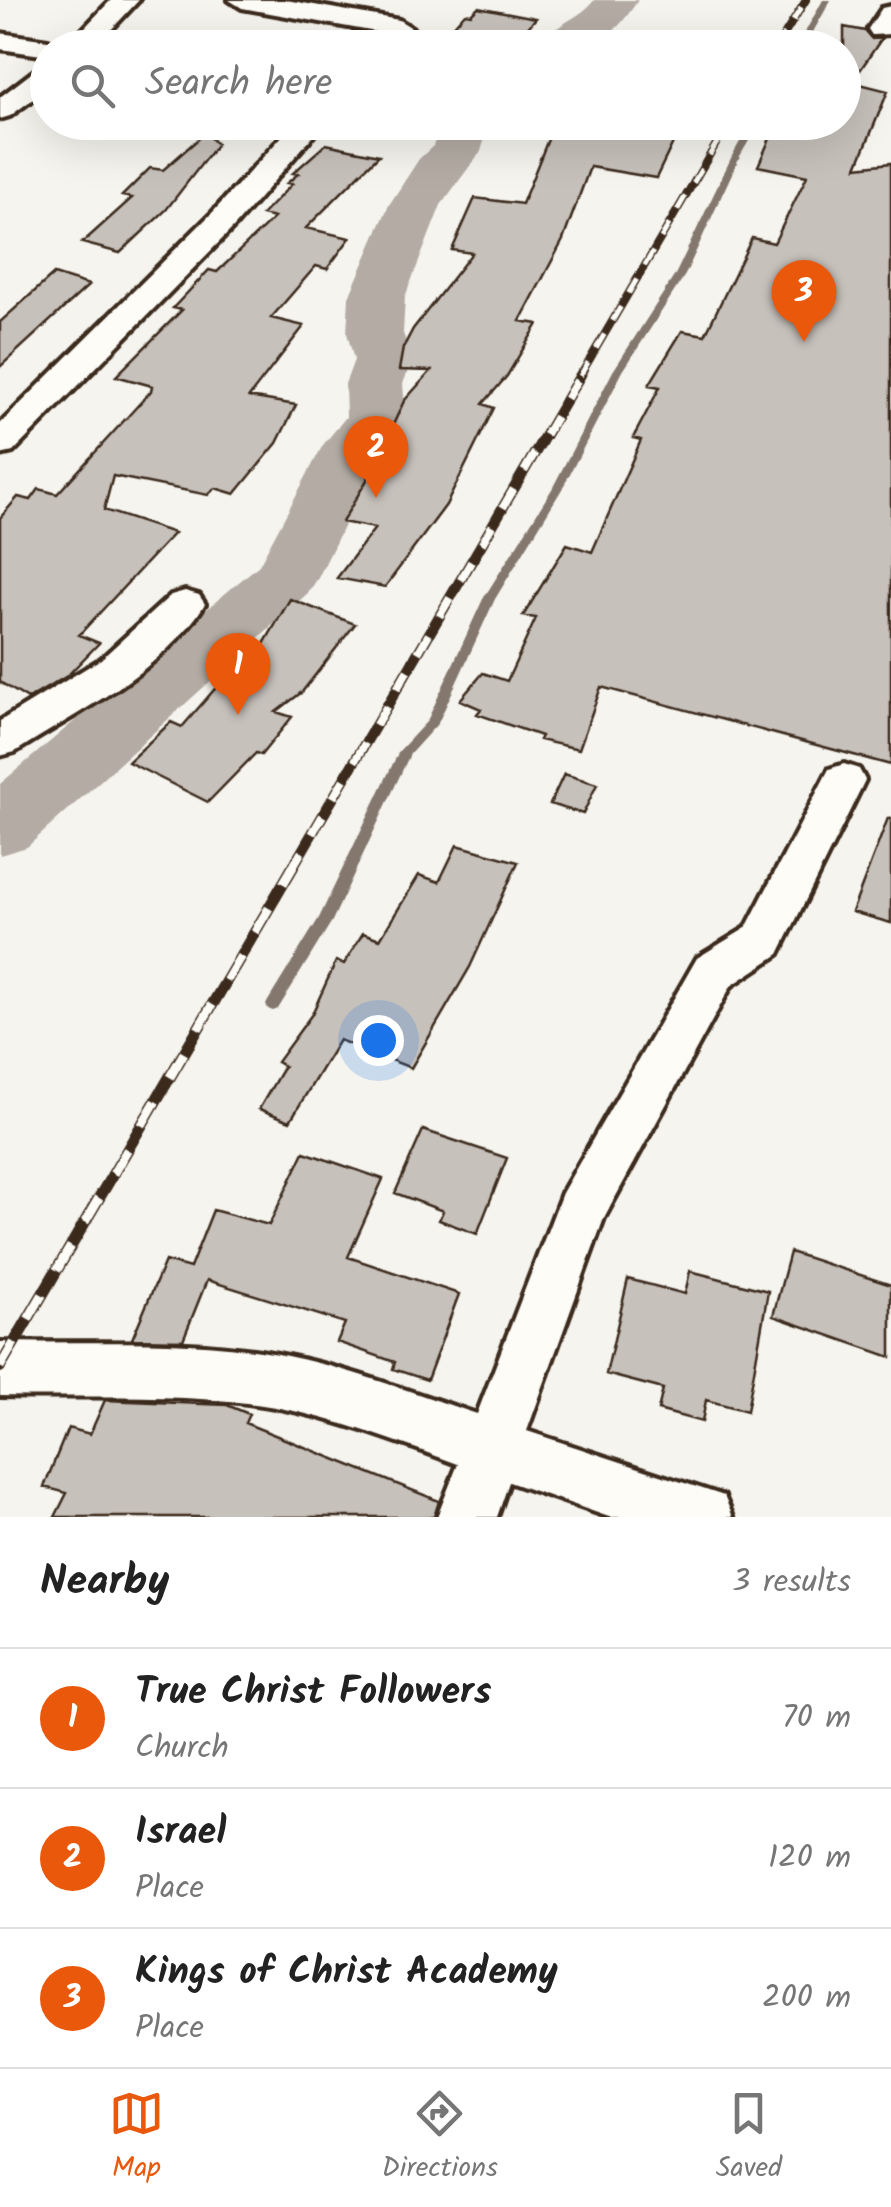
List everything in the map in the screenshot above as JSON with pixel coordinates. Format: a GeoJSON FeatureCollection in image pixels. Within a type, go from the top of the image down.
{"type":"FeatureCollection","features":[{"type":"Feature","properties":{"kind":"street"},"geometry":{"type":"LineString","coordinates":[[96,30],[126,0]]}},
{"type":"Feature","properties":{"kind":"street"},"geometry":{"type":"LineString","coordinates":[[242,0],[398,27]]}},
{"type":"Feature","properties":{"kind":"street"},"geometry":{"type":"LineString","coordinates":[[0,41],[30,45]]}},
{"type":"Feature","properties":{"kind":"street"},"geometry":{"type":"LineString","coordinates":[[0,110],[30,88]]}},
{"type":"Feature","properties":{"kind":"street"},"geometry":{"type":"LineString","coordinates":[[0,444],[224,220],[294,140]]}},
{"type":"Feature","properties":{"kind":"street"},"geometry":{"type":"LineString","coordinates":[[0,403],[34,410]]}},
{"type":"Feature","properties":{"kind":"street"},"geometry":{"type":"LineString","coordinates":[[0,741],[115,669],[148,644],[185,604]]}},
{"type":"Feature","properties":{"kind":"street"},"geometry":{"type":"LineString","coordinates":[[466,1517],[581,1210],[714,972],[763,941],[844,780]]}},
{"type":"Feature","properties":{"kind":"street"},"geometry":{"type":"LineString","coordinates":[[0,1370],[204,1373],[272,1380],[366,1401],[703,1517]]}},
{"type":"Feature","properties":{"kind":"building"},"geometry":{"type":"Polygon","coordinates":[[[478,7],[536,18],[526,30],[450,30],[465,13],[471,14],[478,7]]]}},
{"type":"Feature","properties":{"kind":"building"},"geometry":{"type":"Polygon","coordinates":[[[861,30],[872,39],[882,38],[861,69],[861,30]]]}},
{"type":"Feature","properties":{"kind":"building"},"geometry":{"type":"Polygon","coordinates":[[[861,84],[888,91],[857,167],[891,163],[891,765],[601,687],[579,749],[539,740],[541,736],[477,714],[481,709],[460,700],[483,673],[507,681],[536,618],[523,616],[567,544],[592,552],[641,440],[633,438],[660,387],[649,385],[682,331],[705,335],[752,238],[774,243],[807,176],[758,166],[769,140],[861,140],[861,84]]]}},
{"type":"Feature","properties":{"kind":"building"},"geometry":{"type":"Polygon","coordinates":[[[197,140],[213,140],[217,144],[166,210],[120,253],[82,243],[132,198],[122,196],[150,168],[163,170],[197,140]]]}},
{"type":"Feature","properties":{"kind":"building"},"geometry":{"type":"Polygon","coordinates":[[[548,140],[674,140],[656,178],[590,167],[563,240],[520,321],[538,324],[507,376],[483,404],[494,408],[446,505],[385,587],[337,578],[375,528],[342,522],[370,475],[404,401],[431,371],[399,370],[403,348],[413,329],[472,253],[452,250],[475,198],[522,204],[548,140]]]}},
{"type":"Feature","properties":{"kind":"building"},"geometry":{"type":"Polygon","coordinates":[[[326,144],[379,155],[306,228],[350,238],[327,269],[316,266],[271,318],[304,326],[249,397],[296,405],[277,443],[235,494],[215,488],[208,495],[113,476],[104,510],[174,533],[79,635],[99,643],[67,676],[28,699],[0,682],[0,518],[18,497],[31,500],[39,489],[57,494],[151,391],[152,386],[116,376],[182,310],[173,308],[209,270],[217,272],[274,218],[262,215],[292,184],[287,183],[298,174],[293,173],[326,144]]]}},
{"type":"Feature","properties":{"kind":"building"},"geometry":{"type":"Polygon","coordinates":[[[54,274],[89,285],[0,367],[0,322],[54,274]]]}},
{"type":"Feature","properties":{"kind":"building"},"geometry":{"type":"Polygon","coordinates":[[[290,599],[355,624],[302,692],[276,712],[292,717],[261,755],[256,753],[208,802],[128,762],[171,722],[182,727],[226,676],[242,682],[290,599]]]}},
{"type":"Feature","properties":{"kind":"building"},"geometry":{"type":"Polygon","coordinates":[[[564,774],[597,784],[583,814],[550,804],[564,774]]]}},
{"type":"Feature","properties":{"kind":"building"},"geometry":{"type":"Polygon","coordinates":[[[888,818],[891,819],[891,923],[852,912],[888,818]]]}},
{"type":"Feature","properties":{"kind":"building"},"geometry":{"type":"Polygon","coordinates":[[[457,845],[518,862],[470,967],[411,1068],[339,1040],[290,1121],[259,1109],[284,1066],[277,1062],[312,1014],[336,961],[344,964],[363,933],[380,939],[419,875],[439,882],[457,845]]]}},
{"type":"Feature","properties":{"kind":"building"},"geometry":{"type":"Polygon","coordinates":[[[423,1130],[507,1158],[477,1234],[439,1220],[443,1211],[395,1193],[423,1130]]]}},
{"type":"Feature","properties":{"kind":"building"},"geometry":{"type":"Polygon","coordinates":[[[304,1152],[383,1179],[348,1257],[459,1294],[427,1380],[393,1369],[395,1362],[337,1342],[345,1323],[207,1280],[183,1340],[132,1339],[165,1261],[190,1268],[213,1210],[269,1225],[304,1152]]]}},
{"type":"Feature","properties":{"kind":"building"},"geometry":{"type":"Polygon","coordinates":[[[790,1252],[891,1285],[891,1357],[773,1316],[790,1252]]]}},
{"type":"Feature","properties":{"kind":"building"},"geometry":{"type":"Polygon","coordinates":[[[690,1271],[768,1291],[747,1411],[706,1400],[702,1422],[658,1410],[663,1389],[606,1374],[628,1279],[685,1294],[690,1271]]]}},
{"type":"Feature","properties":{"kind":"building"},"geometry":{"type":"Polygon","coordinates":[[[105,1400],[227,1405],[249,1414],[245,1423],[439,1501],[434,1517],[55,1517],[67,1493],[44,1487],[68,1428],[90,1434],[105,1400]]]}},
{"type":"Feature","properties":{"kind":"waterway"},"geometry":{"type":"LineString","coordinates":[[580,30],[603,20],[616,0]]}},
{"type":"Feature","properties":{"kind":"waterway"},"geometry":{"type":"LineString","coordinates":[[810,30],[827,0]]}},
{"type":"Feature","properties":{"kind":"waterway"},"geometry":{"type":"LineString","coordinates":[[0,827],[285,578],[353,445],[376,420],[374,384],[383,360],[375,333],[377,297],[415,205],[437,170],[456,151],[460,140]]}},
{"type":"Feature","properties":{"kind":"waterway"},"geometry":{"type":"LineString","coordinates":[[273,1005],[325,921],[405,751],[432,723],[489,599],[557,489],[618,371],[680,275],[745,140]]}},
{"type":"Feature","properties":{"kind":"railway"},"geometry":{"type":"LineString","coordinates":[[787,30],[806,0]]}},
{"type":"Feature","properties":{"kind":"railway"},"geometry":{"type":"LineString","coordinates":[[580,376],[718,140]]}},
{"type":"Feature","properties":{"kind":"railway"},"geometry":{"type":"LineString","coordinates":[[291,870],[581,374]]}},
{"type":"Feature","properties":{"kind":"railway"},"geometry":{"type":"LineString","coordinates":[[0,1367],[293,867]]}},
{"type":"Feature","properties":{"kind":"place","name":"Kings of Christ Academy"},"geometry":{"type":"Point","coordinates":[804,342]}},
{"type":"Feature","properties":{"kind":"place","name":"Israel"},"geometry":{"type":"Point","coordinates":[376,498]}},
{"type":"Feature","properties":{"kind":"place","name":"True Christ Followers"},"geometry":{"type":"Point","coordinates":[238,715]}}]}
